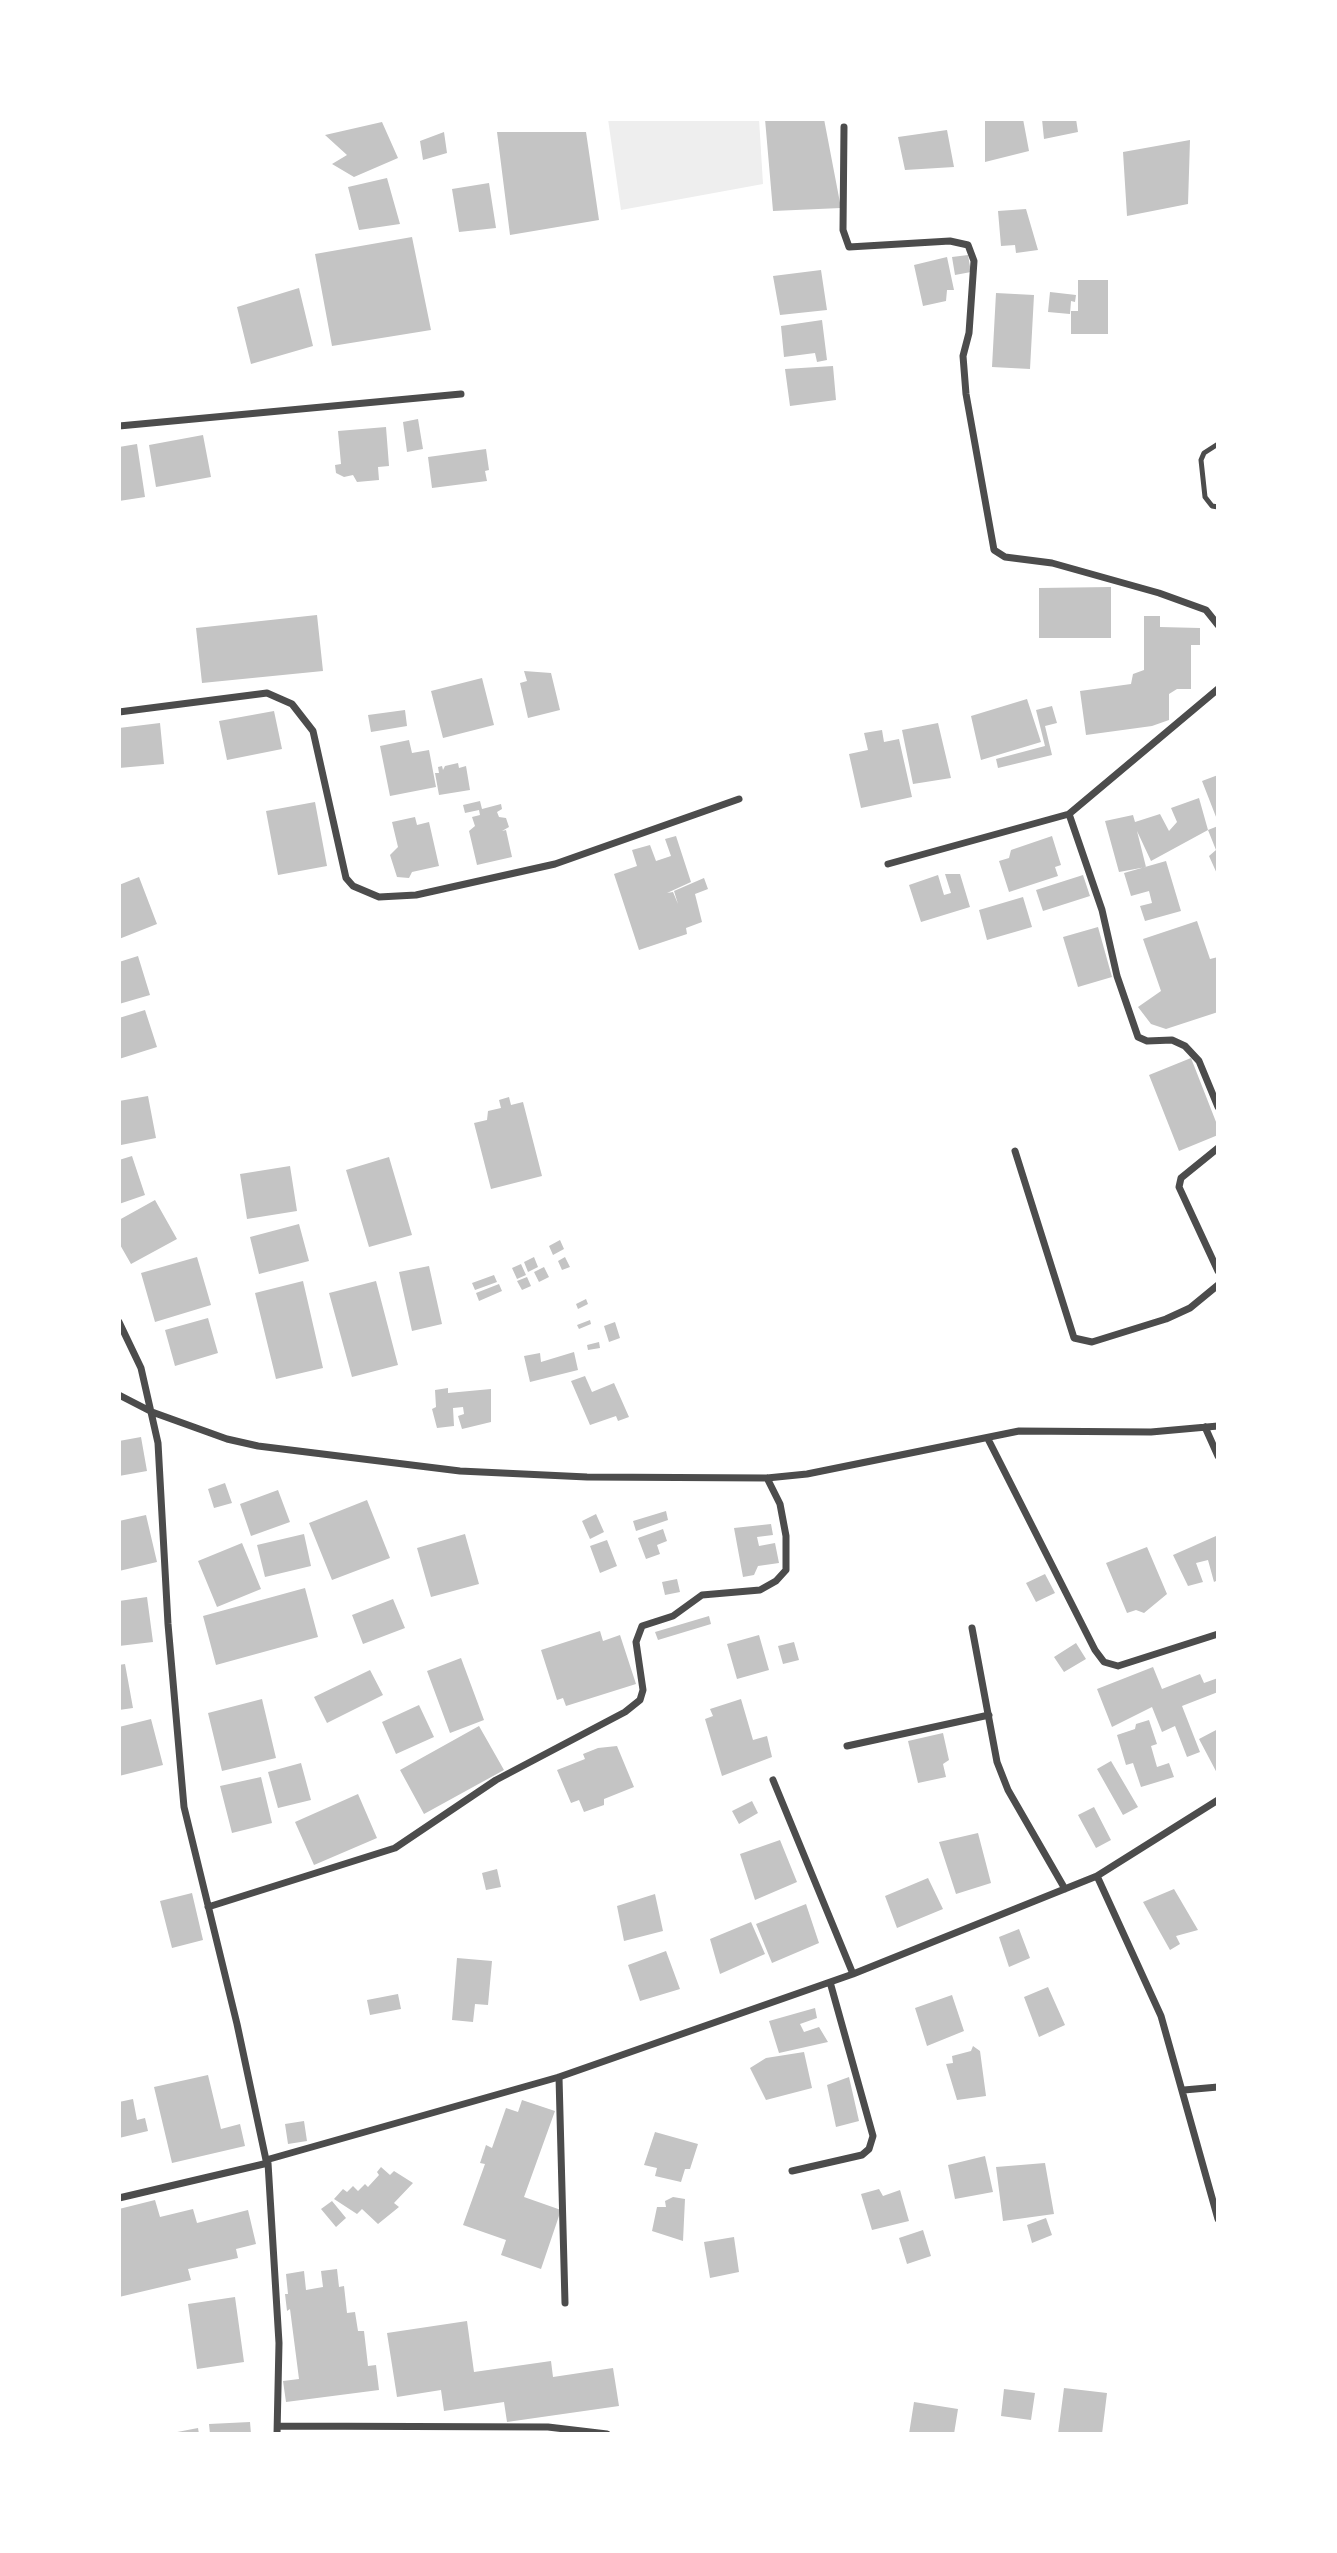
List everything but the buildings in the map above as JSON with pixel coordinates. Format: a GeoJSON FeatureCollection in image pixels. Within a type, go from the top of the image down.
{"type":"FeatureCollection","features":[{"type":"Feature","properties":{"kind":"street"},"geometry":{"type":"LineString","coordinates":[[844,128],[843,230],[849,247],[950,242],[968,245],[974,261],[969,333],[963,356],[966,394],[994,550],[1005,557],[1052,563],[1159,593],[1206,610],[1218,625]]}},
{"type":"Feature","properties":{"kind":"street"},"geometry":{"type":"LineString","coordinates":[[119,426],[461,394]]}},
{"type":"Feature","properties":{"kind":"street"},"geometry":{"type":"LineString","coordinates":[[888,864],[1069,814],[1218,689]]}},
{"type":"Feature","properties":{"kind":"street"},"geometry":{"type":"LineString","coordinates":[[119,712],[267,693],[292,704],[313,731],[346,878],[353,886],[379,897],[416,895],[555,864],[739,799]]}},
{"type":"Feature","properties":{"kind":"street"},"geometry":{"type":"LineString","coordinates":[[1069,814],[1102,910],[1117,976],[1138,1037],[1147,1041],[1172,1040],[1185,1046],[1199,1061],[1218,1107]]}},
{"type":"Feature","properties":{"kind":"street"},"geometry":{"type":"LineString","coordinates":[[1218,1148],[1181,1178],[1179,1187],[1218,1271]]}},
{"type":"Feature","properties":{"kind":"street"},"geometry":{"type":"LineString","coordinates":[[1015,1151],[1074,1338],[1091,1342],[1166,1319],[1190,1308],[1218,1285]]}},
{"type":"Feature","properties":{"kind":"street"},"geometry":{"type":"LineString","coordinates":[[119,1322],[135,1353],[159,1443],[168,1624],[184,1807],[267,2162],[279,2343],[278,2430],[548,2427],[607,2434]]}},
{"type":"Feature","properties":{"kind":"street"},"geometry":{"type":"LineString","coordinates":[[119,1395],[152,1412],[227,1439],[258,1446],[460,1471],[587,1477],[767,1478],[807,1474],[1036,1430],[1151,1432],[1218,1426]]}},
{"type":"Feature","properties":{"kind":"street"},"geometry":{"type":"LineString","coordinates":[[1205,1427],[1218,1456]]}},
{"type":"Feature","properties":{"kind":"street"},"geometry":{"type":"LineString","coordinates":[[988,1439],[1094,1650],[1104,1662],[1118,1666],[1218,1634]]}},
{"type":"Feature","properties":{"kind":"street"},"geometry":{"type":"LineString","coordinates":[[208,1907],[395,1848],[496,1780],[625,1712],[640,1700],[643,1690],[636,1642],[642,1626],[673,1616],[702,1595],[760,1590],[776,1581],[786,1570],[780,1504],[767,1478]]}},
{"type":"Feature","properties":{"kind":"street"},"geometry":{"type":"LineString","coordinates":[[972,1628],[998,1762],[1007,1790],[1065,1889]]}},
{"type":"Feature","properties":{"kind":"street"},"geometry":{"type":"LineString","coordinates":[[848,1746],[989,1715]]}},
{"type":"Feature","properties":{"kind":"street"},"geometry":{"type":"LineString","coordinates":[[773,1780],[853,1974]]}},
{"type":"Feature","properties":{"kind":"street"},"geometry":{"type":"LineString","coordinates":[[119,2197],[267,2162],[559,2077],[853,1974],[1097,1877],[1218,1800]]}},
{"type":"Feature","properties":{"kind":"street"},"geometry":{"type":"LineString","coordinates":[[1097,1877],[1161,2016],[1184,2090],[1218,2219]]}},
{"type":"Feature","properties":{"kind":"street"},"geometry":{"type":"LineString","coordinates":[[792,2171],[862,2155],[869,2149],[873,2136],[830,1982]]}},
{"type":"Feature","properties":{"kind":"street"},"geometry":{"type":"LineString","coordinates":[[559,2077],[565,2303]]}},
{"type":"Feature","properties":{"kind":"street"},"geometry":{"type":"LineString","coordinates":[[1184,2090],[1218,2087]]}},
{"type":"Feature","properties":{"kind":"lane"},"geometry":{"type":"LineString","coordinates":[[1218,444],[1204,453],[1201,460],[1205,497],[1218,508]]}},
{"type":"Feature","properties":{"kind":"shaded area"},"geometry":{"type":"Polygon","coordinates":[[[608,119],[759,119],[763,184],[621,210],[608,119]]]}}]}
